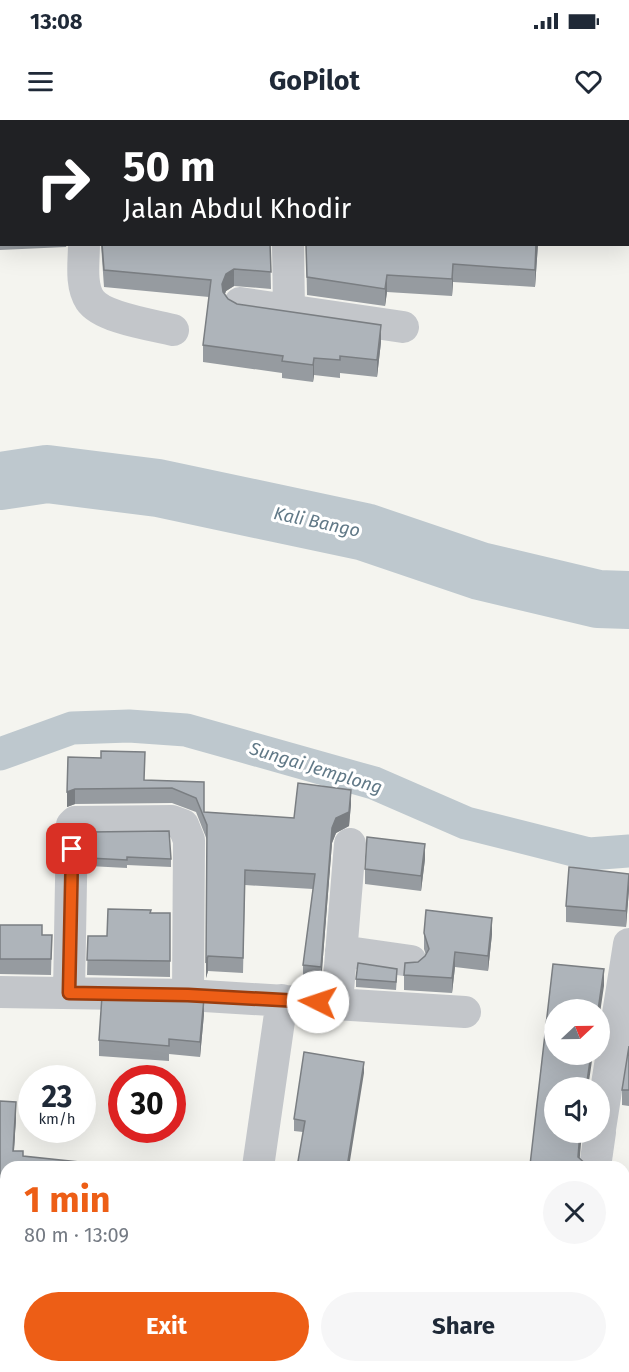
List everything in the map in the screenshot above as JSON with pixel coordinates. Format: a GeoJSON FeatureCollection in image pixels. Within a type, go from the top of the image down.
{"type":"FeatureCollection","features":[{"type":"Feature","properties":{"kind":"street"},"geometry":{"type":"LineString","coordinates":[[84,246],[83,274],[90,300],[99,309],[173,330]]}},
{"type":"Feature","properties":{"kind":"street"},"geometry":{"type":"LineString","coordinates":[[288,246],[289,310]]}},
{"type":"Feature","properties":{"kind":"street"},"geometry":{"type":"LineString","coordinates":[[240,303],[403,327]]}},
{"type":"Feature","properties":{"kind":"street"},"geometry":{"type":"LineString","coordinates":[[69,993],[72,825],[75,822],[172,821],[183,825],[187,830],[189,840],[188,995]]}},
{"type":"Feature","properties":{"kind":"street"},"geometry":{"type":"LineString","coordinates":[[337,1003],[350,844]]}},
{"type":"Feature","properties":{"kind":"street"},"geometry":{"type":"LineString","coordinates":[[608,1077],[629,944]]}},
{"type":"Feature","properties":{"kind":"street"},"geometry":{"type":"LineString","coordinates":[[341,951],[411,961]]}},
{"type":"Feature","properties":{"kind":"street"},"geometry":{"type":"LineString","coordinates":[[0,992],[188,995],[465,1012]]}},
{"type":"Feature","properties":{"kind":"street"},"geometry":{"type":"LineString","coordinates":[[259,1161],[282,1000]]}},
{"type":"Feature","properties":{"kind":"street"},"geometry":{"type":"LineString","coordinates":[[596,1161],[598,1143]]}},
{"type":"Feature","properties":{"kind":"building"},"geometry":{"type":"Polygon","coordinates":[[[102,246],[270,246],[271,272],[234,269],[226,274],[222,284],[223,292],[228,299],[237,304],[381,325],[377,360],[340,356],[340,360],[314,358],[313,365],[282,361],[283,356],[203,345],[211,280],[104,270],[102,246]]]}},
{"type":"Feature","properties":{"kind":"building"},"geometry":{"type":"Polygon","coordinates":[[[306,246],[536,246],[535,270],[453,264],[452,279],[387,275],[385,289],[307,277],[306,246]]]}},
{"type":"Feature","properties":{"kind":"building"},"geometry":{"type":"Polygon","coordinates":[[[101,751],[145,752],[144,780],[204,782],[204,812],[294,818],[298,783],[351,790],[349,812],[336,818],[332,828],[321,967],[303,965],[315,874],[245,870],[243,958],[208,956],[206,963],[207,825],[196,798],[172,788],[75,789],[67,792],[68,757],[101,758],[101,751]]]}},
{"type":"Feature","properties":{"kind":"building"},"geometry":{"type":"Polygon","coordinates":[[[169,831],[171,859],[89,858],[90,832],[169,831]]]}},
{"type":"Feature","properties":{"kind":"building"},"geometry":{"type":"Polygon","coordinates":[[[367,837],[425,844],[421,876],[365,869],[367,837]]]}},
{"type":"Feature","properties":{"kind":"building"},"geometry":{"type":"Polygon","coordinates":[[[569,867],[629,874],[626,911],[566,906],[569,867]]]}},
{"type":"Feature","properties":{"kind":"building"},"geometry":{"type":"Polygon","coordinates":[[[108,909],[170,913],[170,961],[87,960],[88,936],[107,936],[108,909]]]}},
{"type":"Feature","properties":{"kind":"building"},"geometry":{"type":"Polygon","coordinates":[[[426,910],[492,918],[488,956],[455,952],[452,978],[404,975],[405,963],[418,962],[429,949],[424,933],[426,910]]]}},
{"type":"Feature","properties":{"kind":"building"},"geometry":{"type":"Polygon","coordinates":[[[0,925],[42,925],[42,935],[52,935],[51,959],[0,959],[0,925]]]}},
{"type":"Feature","properties":{"kind":"building"},"geometry":{"type":"Polygon","coordinates":[[[358,963],[397,969],[396,982],[356,979],[358,963]]]}},
{"type":"Feature","properties":{"kind":"building"},"geometry":{"type":"Polygon","coordinates":[[[553,964],[604,969],[600,999],[549,999],[553,964]]]}},
{"type":"Feature","properties":{"kind":"building"},"geometry":{"type":"Polygon","coordinates":[[[102,996],[204,998],[200,1042],[169,1039],[169,1046],[99,1040],[102,996]]]}},
{"type":"Feature","properties":{"kind":"building"},"geometry":{"type":"Polygon","coordinates":[[[544,1043],[544,1065],[589,1065],[588,1077],[544,1077],[544,1143],[579,1143],[578,1157],[582,1161],[530,1161],[544,1043]]]}},
{"type":"Feature","properties":{"kind":"building"},"geometry":{"type":"Polygon","coordinates":[[[629,1046],[629,1090],[622,1090],[629,1046]]]}},
{"type":"Feature","properties":{"kind":"building"},"geometry":{"type":"Polygon","coordinates":[[[304,1052],[364,1062],[348,1161],[298,1161],[305,1121],[294,1119],[304,1052]]]}},
{"type":"Feature","properties":{"kind":"building"},"geometry":{"type":"Polygon","coordinates":[[[0,1101],[16,1102],[13,1151],[23,1151],[23,1156],[70,1161],[0,1161],[0,1101]]]}},
{"type":"Feature","properties":{"kind":"waterway","name":"Kali Bango"},"geometry":{"type":"LineString","coordinates":[[0,481],[47,474],[158,488],[365,532],[480,571],[598,599],[629,600]]}},
{"type":"Feature","properties":{"kind":"waterway","name":"Sungai Jemplong"},"geometry":{"type":"LineString","coordinates":[[0,754],[72,728],[129,726],[186,730],[374,783],[466,823],[589,854],[629,851]]}},
{"type":"Feature","properties":{"kind":"route"},"geometry":{"type":"LineString","coordinates":[[72,849],[69,993],[188,995],[318,1002]]}}]}
